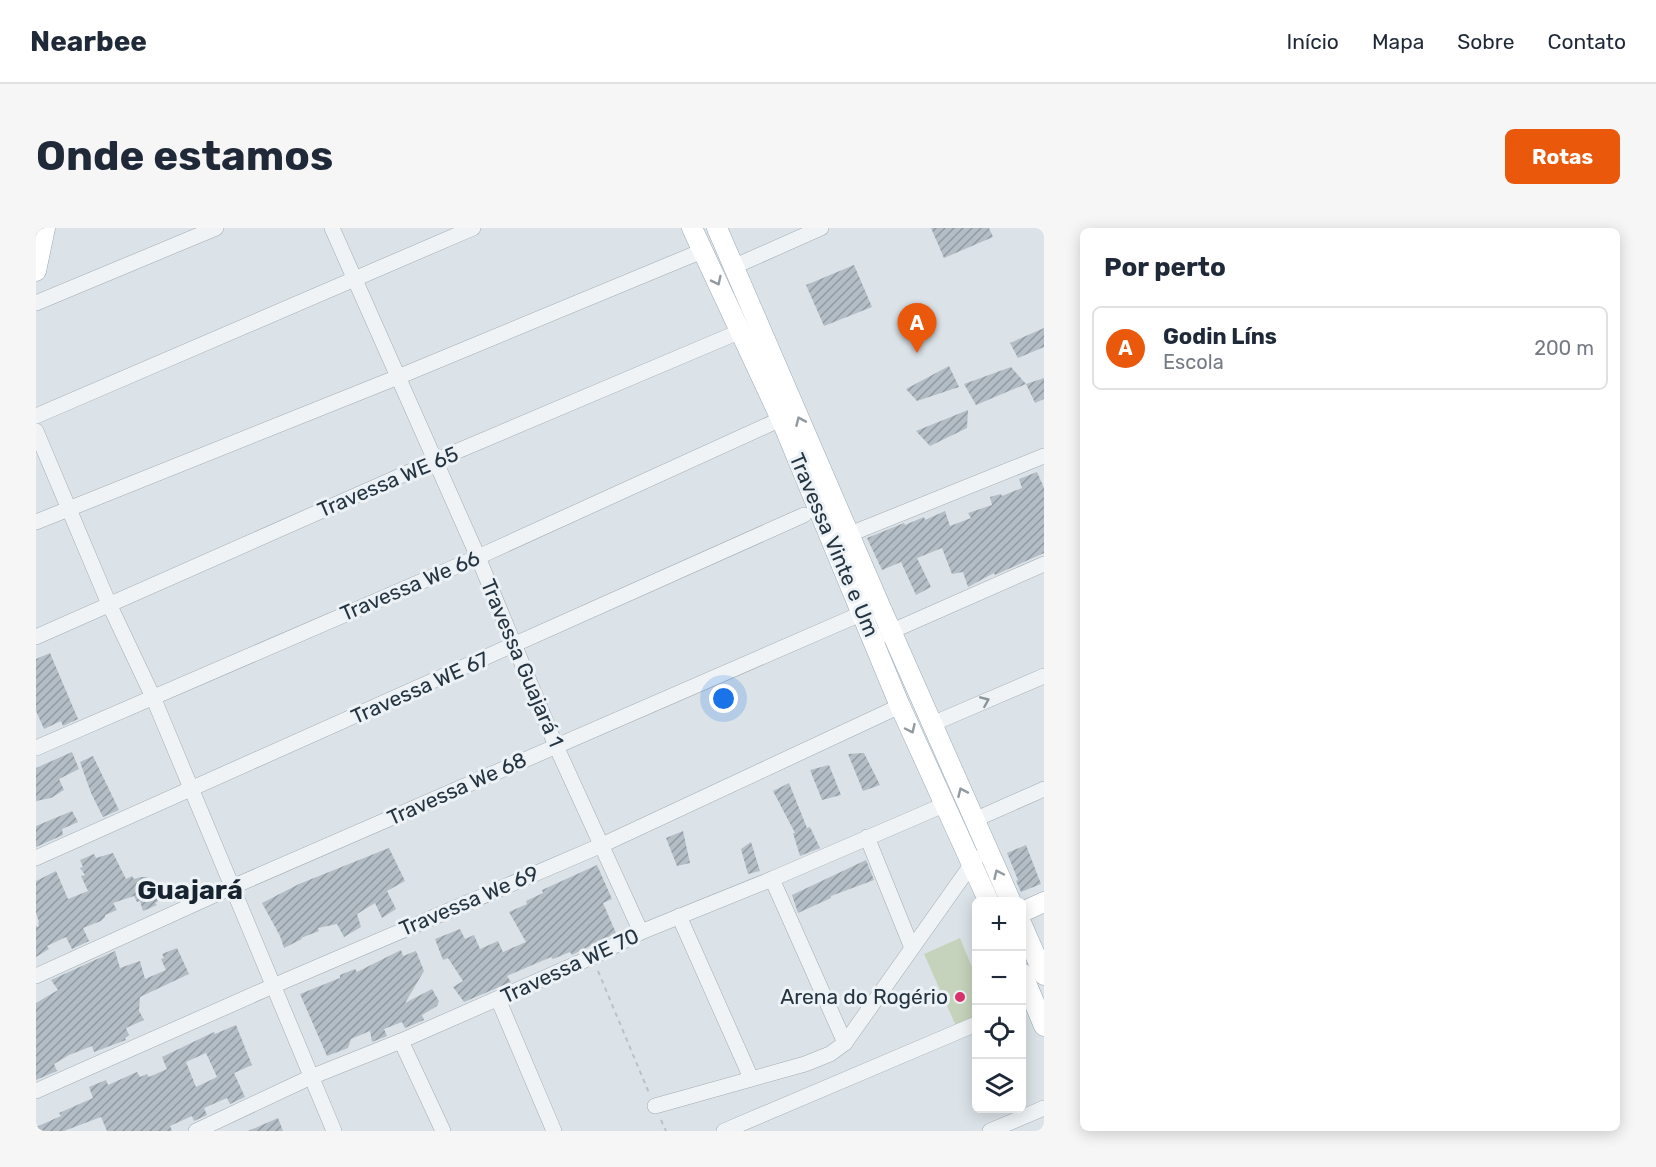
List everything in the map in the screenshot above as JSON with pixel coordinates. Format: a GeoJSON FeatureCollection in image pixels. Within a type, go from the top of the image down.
{"type":"FeatureCollection","features":[{"type":"Feature","properties":{"kind":"main road"},"geometry":{"type":"LineString","coordinates":[[36,271],[45,228]]}},
{"type":"Feature","properties":{"kind":"main road","name":"Travessa Vinte e Um"},"geometry":{"type":"LineString","coordinates":[[692,228],[781,419],[900,706],[987,897]]}},
{"type":"Feature","properties":{"kind":"main road","name":"Travessa Vinte e Um"},"geometry":{"type":"LineString","coordinates":[[717,228],[1009,897]]}},
{"type":"Feature","properties":{"kind":"main road"},"geometry":{"type":"LineString","coordinates":[[842,566],[860,558]]}},
{"type":"Feature","properties":{"kind":"main road"},"geometry":{"type":"LineString","coordinates":[[889,677],[908,670]]}},
{"type":"Feature","properties":{"kind":"main road"},"geometry":{"type":"LineString","coordinates":[[1026,910],[1044,902]]}},
{"type":"Feature","properties":{"kind":"main road"},"geometry":{"type":"LineString","coordinates":[[1026,934],[1044,975]]}},
{"type":"Feature","properties":{"kind":"main road"},"geometry":{"type":"LineString","coordinates":[[1027,1003],[1044,1026]]}},
{"type":"Feature","properties":{"kind":"street"},"geometry":{"type":"LineString","coordinates":[[36,303],[216,228]]}},
{"type":"Feature","properties":{"kind":"street","name":"Travessa Guajará 1"},"geometry":{"type":"LineString","coordinates":[[332,228],[478,556],[555,746],[641,932]]}},
{"type":"Feature","properties":{"kind":"street"},"geometry":{"type":"LineString","coordinates":[[36,416],[473,228]]}},
{"type":"Feature","properties":{"kind":"street"},"geometry":{"type":"LineString","coordinates":[[734,267],[821,228]]}},
{"type":"Feature","properties":{"kind":"street"},"geometry":{"type":"LineString","coordinates":[[36,522],[398,377],[702,251]]}},
{"type":"Feature","properties":{"kind":"street","name":"Travessa WE 65"},"geometry":{"type":"LineString","coordinates":[[36,637],[434,461],[741,331]]}},
{"type":"Feature","properties":{"kind":"street","name":"Travessa We 66"},"geometry":{"type":"LineString","coordinates":[[36,748],[478,556],[781,419]]}},
{"type":"Feature","properties":{"kind":"street"},"geometry":{"type":"LineString","coordinates":[[36,431],[109,603],[153,697],[334,1131]]}},
{"type":"Feature","properties":{"kind":"street"},"geometry":{"type":"LineString","coordinates":[[850,534],[1044,456]]}},
{"type":"Feature","properties":{"kind":"street","name":"Travessa WE 67"},"geometry":{"type":"LineString","coordinates":[[36,858],[804,515]]}},
{"type":"Feature","properties":{"kind":"street"},"geometry":{"type":"LineString","coordinates":[[874,639],[1044,564]]}},
{"type":"Feature","properties":{"kind":"street","name":"Travessa We 68"},"geometry":{"type":"LineString","coordinates":[[36,976],[232,887],[880,606]]}},
{"type":"Feature","properties":{"kind":"street"},"geometry":{"type":"LineString","coordinates":[[932,724],[1044,675]]}},
{"type":"Feature","properties":{"kind":"street","name":"Travessa We 69"},"geometry":{"type":"LineString","coordinates":[[36,1091],[602,844],[900,706]]}},
{"type":"Feature","properties":{"kind":"street"},"geometry":{"type":"LineString","coordinates":[[974,820],[1044,789]]}},
{"type":"Feature","properties":{"kind":"street","name":"Travessa WE 70"},"geometry":{"type":"LineString","coordinates":[[196,1131],[221,1126],[311,1077],[498,999],[592,957],[641,932],[772,879],[946,804]]}},
{"type":"Feature","properties":{"kind":"street"},"geometry":{"type":"LineString","coordinates":[[867,837],[912,948]]}},
{"type":"Feature","properties":{"kind":"street"},"geometry":{"type":"LineString","coordinates":[[655,1106],[818,1060],[845,1043],[986,846]]}},
{"type":"Feature","properties":{"kind":"street"},"geometry":{"type":"LineString","coordinates":[[772,879],[845,1043]]}},
{"type":"Feature","properties":{"kind":"street"},"geometry":{"type":"LineString","coordinates":[[679,916],[751,1078]]}},
{"type":"Feature","properties":{"kind":"street"},"geometry":{"type":"LineString","coordinates":[[498,999],[554,1131]]}},
{"type":"Feature","properties":{"kind":"street"},"geometry":{"type":"LineString","coordinates":[[724,1131],[972,1026]]}},
{"type":"Feature","properties":{"kind":"street"},"geometry":{"type":"LineString","coordinates":[[401,1041],[443,1131]]}},
{"type":"Feature","properties":{"kind":"street"},"geometry":{"type":"LineString","coordinates":[[990,1131],[1044,1108]]}},
{"type":"Feature","properties":{"kind":"path"},"geometry":{"type":"LineString","coordinates":[[592,957],[655,1106]]}},
{"type":"Feature","properties":{"kind":"green space","name":"Arena do Rogério"},"geometry":{"type":"Polygon","coordinates":[[[960,938],[972,967],[972,1019],[956,1026],[924,954],[960,938]]]}},
{"type":"Feature","properties":{"kind":"building"},"geometry":{"type":"Polygon","coordinates":[[[931,228],[989,228],[993,237],[944,258],[931,228]]]}},
{"type":"Feature","properties":{"kind":"building"},"geometry":{"type":"Polygon","coordinates":[[[854,265],[872,307],[824,326],[806,285],[854,265]]]}},
{"type":"Feature","properties":{"kind":"building"},"geometry":{"type":"Polygon","coordinates":[[[1044,328],[1044,347],[1018,358],[1010,343],[1044,328]]]}},
{"type":"Feature","properties":{"kind":"building"},"geometry":{"type":"Polygon","coordinates":[[[949,366],[959,387],[917,401],[906,389],[949,366]]]}},
{"type":"Feature","properties":{"kind":"building"},"geometry":{"type":"Polygon","coordinates":[[[1011,367],[1026,384],[976,405],[964,384],[1011,367]]]}},
{"type":"Feature","properties":{"kind":"building"},"geometry":{"type":"Polygon","coordinates":[[[1044,378],[1044,399],[1035,403],[1026,384],[1044,378]]]}},
{"type":"Feature","properties":{"kind":"building"},"geometry":{"type":"Polygon","coordinates":[[[968,410],[967,428],[930,446],[916,431],[968,410]]]}},
{"type":"Feature","properties":{"kind":"building"},"geometry":{"type":"Polygon","coordinates":[[[1037,472],[1044,488],[1044,553],[995,575],[994,573],[968,587],[963,572],[952,574],[942,548],[917,558],[931,587],[916,595],[901,562],[882,570],[867,538],[904,523],[905,525],[924,517],[925,520],[945,511],[950,526],[971,518],[968,513],[992,505],[990,497],[1001,494],[1002,496],[1022,488],[1019,479],[1037,472]]]}},
{"type":"Feature","properties":{"kind":"building"},"geometry":{"type":"Polygon","coordinates":[[[50,653],[78,719],[63,726],[61,721],[44,729],[36,711],[36,659],[50,653]]]}},
{"type":"Feature","properties":{"kind":"building"},"geometry":{"type":"Polygon","coordinates":[[[72,752],[79,769],[59,779],[64,790],[51,798],[36,801],[36,768],[72,752]]]}},
{"type":"Feature","properties":{"kind":"building"},"geometry":{"type":"Polygon","coordinates":[[[864,753],[880,785],[863,791],[848,754],[864,753]]]}},
{"type":"Feature","properties":{"kind":"building"},"geometry":{"type":"Polygon","coordinates":[[[93,756],[119,810],[103,817],[91,793],[80,762],[93,756]]]}},
{"type":"Feature","properties":{"kind":"building"},"geometry":{"type":"Polygon","coordinates":[[[829,765],[841,795],[822,800],[810,770],[829,765]]]}},
{"type":"Feature","properties":{"kind":"building"},"geometry":{"type":"Polygon","coordinates":[[[789,783],[807,828],[810,827],[820,848],[800,856],[793,833],[795,833],[773,791],[789,783]]]}},
{"type":"Feature","properties":{"kind":"building"},"geometry":{"type":"Polygon","coordinates":[[[72,811],[78,822],[62,829],[63,835],[36,847],[36,826],[72,811]]]}},
{"type":"Feature","properties":{"kind":"building"},"geometry":{"type":"Polygon","coordinates":[[[683,831],[690,863],[677,866],[666,838],[683,831]]]}},
{"type":"Feature","properties":{"kind":"building"},"geometry":{"type":"Polygon","coordinates":[[[751,842],[760,871],[748,874],[741,849],[751,842]]]}},
{"type":"Feature","properties":{"kind":"building"},"geometry":{"type":"Polygon","coordinates":[[[1026,845],[1041,884],[1021,892],[1007,853],[1026,845]]]}},
{"type":"Feature","properties":{"kind":"building"},"geometry":{"type":"Polygon","coordinates":[[[389,848],[405,881],[387,891],[396,909],[382,918],[375,903],[357,914],[361,927],[344,937],[337,924],[318,928],[319,931],[284,948],[262,903],[299,884],[389,848]]]}},
{"type":"Feature","properties":{"kind":"building"},"geometry":{"type":"Polygon","coordinates":[[[113,853],[126,879],[132,876],[134,879],[147,877],[148,881],[150,880],[158,901],[155,903],[157,905],[143,911],[140,901],[137,902],[134,896],[113,903],[117,910],[105,915],[101,921],[83,928],[89,941],[72,949],[66,937],[47,946],[49,949],[36,957],[36,925],[39,926],[39,922],[36,913],[36,881],[56,871],[68,899],[88,891],[81,876],[85,875],[80,868],[83,867],[80,860],[94,854],[96,858],[113,853]]]}},
{"type":"Feature","properties":{"kind":"building"},"geometry":{"type":"Polygon","coordinates":[[[866,860],[874,880],[831,896],[798,913],[792,895],[866,860]]]}},
{"type":"Feature","properties":{"kind":"building"},"geometry":{"type":"Polygon","coordinates":[[[597,865],[612,899],[603,903],[616,933],[572,955],[570,952],[553,959],[551,957],[507,976],[511,982],[464,1002],[453,987],[463,981],[448,958],[443,960],[435,939],[460,929],[465,939],[474,935],[480,949],[498,941],[503,952],[526,942],[509,912],[527,904],[526,901],[543,893],[542,890],[597,865]]]}},
{"type":"Feature","properties":{"kind":"building"},"geometry":{"type":"Polygon","coordinates":[[[177,948],[189,974],[140,997],[139,1011],[144,1020],[126,1028],[129,1035],[125,1038],[126,1040],[94,1052],[92,1046],[69,1055],[54,1064],[57,1071],[36,1080],[36,1003],[58,990],[51,980],[115,951],[120,968],[140,961],[145,979],[166,970],[161,959],[164,958],[162,954],[177,948]]]}},
{"type":"Feature","properties":{"kind":"building"},"geometry":{"type":"Polygon","coordinates":[[[401,950],[403,956],[416,951],[424,971],[405,1003],[432,989],[439,1001],[437,1006],[422,1015],[424,1020],[405,1028],[402,1022],[384,1029],[387,1036],[372,1042],[370,1031],[351,1039],[348,1048],[327,1056],[300,994],[340,978],[340,975],[355,969],[357,972],[401,950]]]}},
{"type":"Feature","properties":{"kind":"building"},"geometry":{"type":"Polygon","coordinates":[[[236,1025],[252,1065],[234,1073],[245,1097],[230,1104],[227,1098],[204,1108],[207,1115],[194,1121],[192,1116],[170,1126],[172,1131],[107,1131],[101,1117],[64,1131],[36,1131],[36,1127],[61,1116],[59,1113],[93,1098],[89,1087],[106,1080],[108,1085],[137,1072],[140,1077],[147,1074],[149,1077],[167,1069],[162,1057],[214,1032],[215,1034],[236,1025]],[[206,1053],[186,1062],[196,1087],[217,1077],[206,1053]]]}},
{"type":"Feature","properties":{"kind":"building"},"geometry":{"type":"Polygon","coordinates":[[[278,1118],[283,1131],[248,1131],[278,1118]]]}},
{"type":"Feature","properties":{"kind":"place","name":"Godin Líns"},"geometry":{"type":"Point","coordinates":[917,353]}},
{"type":"Feature","properties":{"kind":"place","name":"Arena do Rogério"},"geometry":{"type":"Point","coordinates":[960,997]}},
{"type":"Feature","properties":{"kind":"district","name":"Guajará"},"geometry":{"type":"Point","coordinates":[190,890]}}]}
